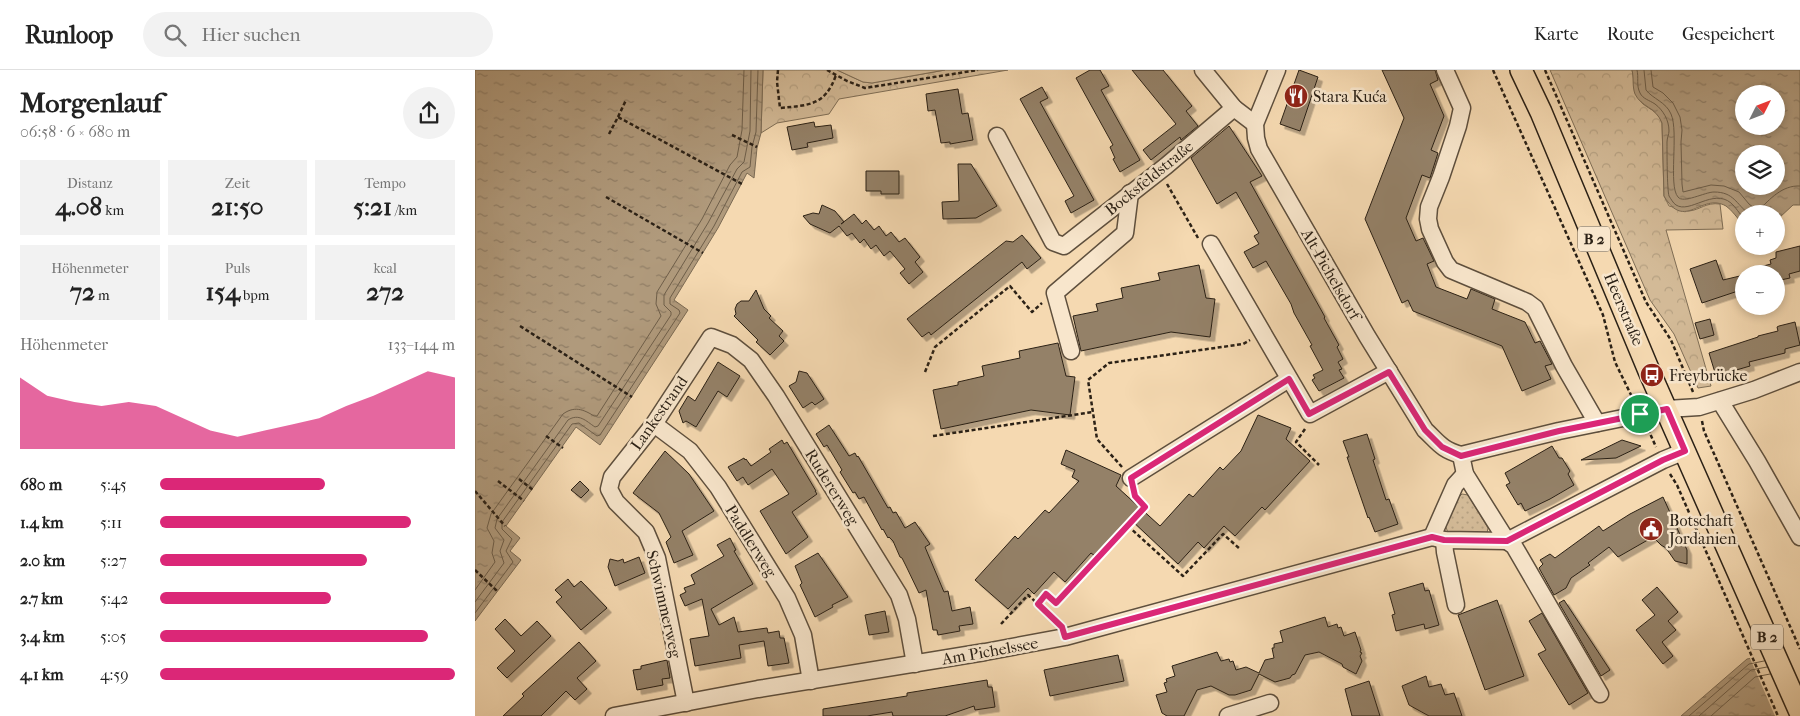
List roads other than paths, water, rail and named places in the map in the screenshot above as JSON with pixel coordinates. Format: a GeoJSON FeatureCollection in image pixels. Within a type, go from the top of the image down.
{"type":"FeatureCollection","features":[{"type":"Feature","properties":{"kind":"main road","name":"Heerstraße"},"geometry":{"type":"LineString","coordinates":[[1521,70],[1541,112],[1685,451],[1800,712]]}},
{"type":"Feature","properties":{"kind":"street"},"geometry":{"type":"LineString","coordinates":[[1203,70],[1234,108],[1255,124],[1277,70]]}},
{"type":"Feature","properties":{"kind":"street"},"geometry":{"type":"LineString","coordinates":[[1445,70],[1463,108],[1441,177],[1429,207],[1430,229],[1445,262],[1451,270],[1527,302],[1535,308],[1564,366],[1597,424]]}},
{"type":"Feature","properties":{"kind":"street","name":"Bocksfeldstraße"},"geometry":{"type":"LineString","coordinates":[[997,136],[1053,242],[1064,246],[1166,166],[1234,108]]}},
{"type":"Feature","properties":{"kind":"street","name":"Alt-Pichelsdorf"},"geometry":{"type":"LineString","coordinates":[[1255,124],[1256,138],[1263,156],[1389,372],[1425,430],[1442,447],[1461,456]]}},
{"type":"Feature","properties":{"kind":"street"},"geometry":{"type":"LineString","coordinates":[[1071,351],[1055,293],[1125,234],[1130,193]]}},
{"type":"Feature","properties":{"kind":"street"},"geometry":{"type":"LineString","coordinates":[[1211,244],[1309,414],[1389,372]]}},
{"type":"Feature","properties":{"kind":"street","name":"Lankestrand"},"geometry":{"type":"LineString","coordinates":[[609,489],[612,477],[654,424],[711,337]]}},
{"type":"Feature","properties":{"kind":"street","name":"Rudererweg"},"geometry":{"type":"LineString","coordinates":[[711,337],[732,345],[751,360],[776,396],[899,596],[907,619],[915,664]]}},
{"type":"Feature","properties":{"kind":"street"},"geometry":{"type":"LineString","coordinates":[[1601,694],[1514,546],[1507,541],[1465,474],[1461,456],[1640,414],[1667,409],[1699,407],[1754,390],[1800,372]]}},
{"type":"Feature","properties":{"kind":"street"},"geometry":{"type":"LineString","coordinates":[[1131,478],[1289,379]]}},
{"type":"Feature","properties":{"kind":"street"},"geometry":{"type":"LineString","coordinates":[[1720,401],[1800,537]]}},
{"type":"Feature","properties":{"kind":"street","name":"Paddlerweg"},"geometry":{"type":"LineString","coordinates":[[654,424],[689,451],[718,486],[782,590],[803,636],[811,681]]}},
{"type":"Feature","properties":{"kind":"street"},"geometry":{"type":"LineString","coordinates":[[1507,541],[1663,460],[1685,451]]}},
{"type":"Feature","properties":{"kind":"street"},"geometry":{"type":"LineString","coordinates":[[1456,605],[1445,552],[1438,538],[1455,485],[1465,474]]}},
{"type":"Feature","properties":{"kind":"street","name":"Schwimmerweg"},"geometry":{"type":"LineString","coordinates":[[609,489],[616,502],[646,532],[657,558],[686,703]]}},
{"type":"Feature","properties":{"kind":"street","name":"Am Pichelssee"},"geometry":{"type":"LineString","coordinates":[[614,716],[1065,637],[1438,538],[1507,541]]}},
{"type":"Feature","properties":{"kind":"street"},"geometry":{"type":"LineString","coordinates":[[1227,716],[1270,703]]}},
{"type":"Feature","properties":{"kind":"water"},"geometry":{"type":"Polygon","coordinates":[[[475,70],[763,70],[761,133],[757,148],[754,178],[747,173],[718,228],[674,300],[688,310],[600,445],[576,427],[506,526],[520,538],[510,551],[521,560],[475,621],[475,70]]]}},
{"type":"Feature","properties":{"kind":"water"},"geometry":{"type":"Polygon","coordinates":[[[1632,70],[1800,70],[1800,205],[1793,205],[1785,212],[1785,205],[1735,205],[1735,215],[1726,206],[1717,203],[1679,211],[1664,196],[1662,123],[1656,114],[1641,102],[1635,94],[1632,70]]]}},
{"type":"Feature","properties":{"kind":"water"},"geometry":{"type":"Polygon","coordinates":[[[1800,649],[1800,716],[1681,716],[1747,659],[1800,649]]]}},
{"type":"Feature","properties":{"kind":"place","name":"Stara Kuća"},"geometry":{"type":"Point","coordinates":[1296,96]}},
{"type":"Feature","properties":{"kind":"place","name":"Freybrücke"},"geometry":{"type":"Point","coordinates":[1652,375]}},
{"type":"Feature","properties":{"kind":"place","name":"Botschaft Jordanien"},"geometry":{"type":"Point","coordinates":[1651,529]}}]}
